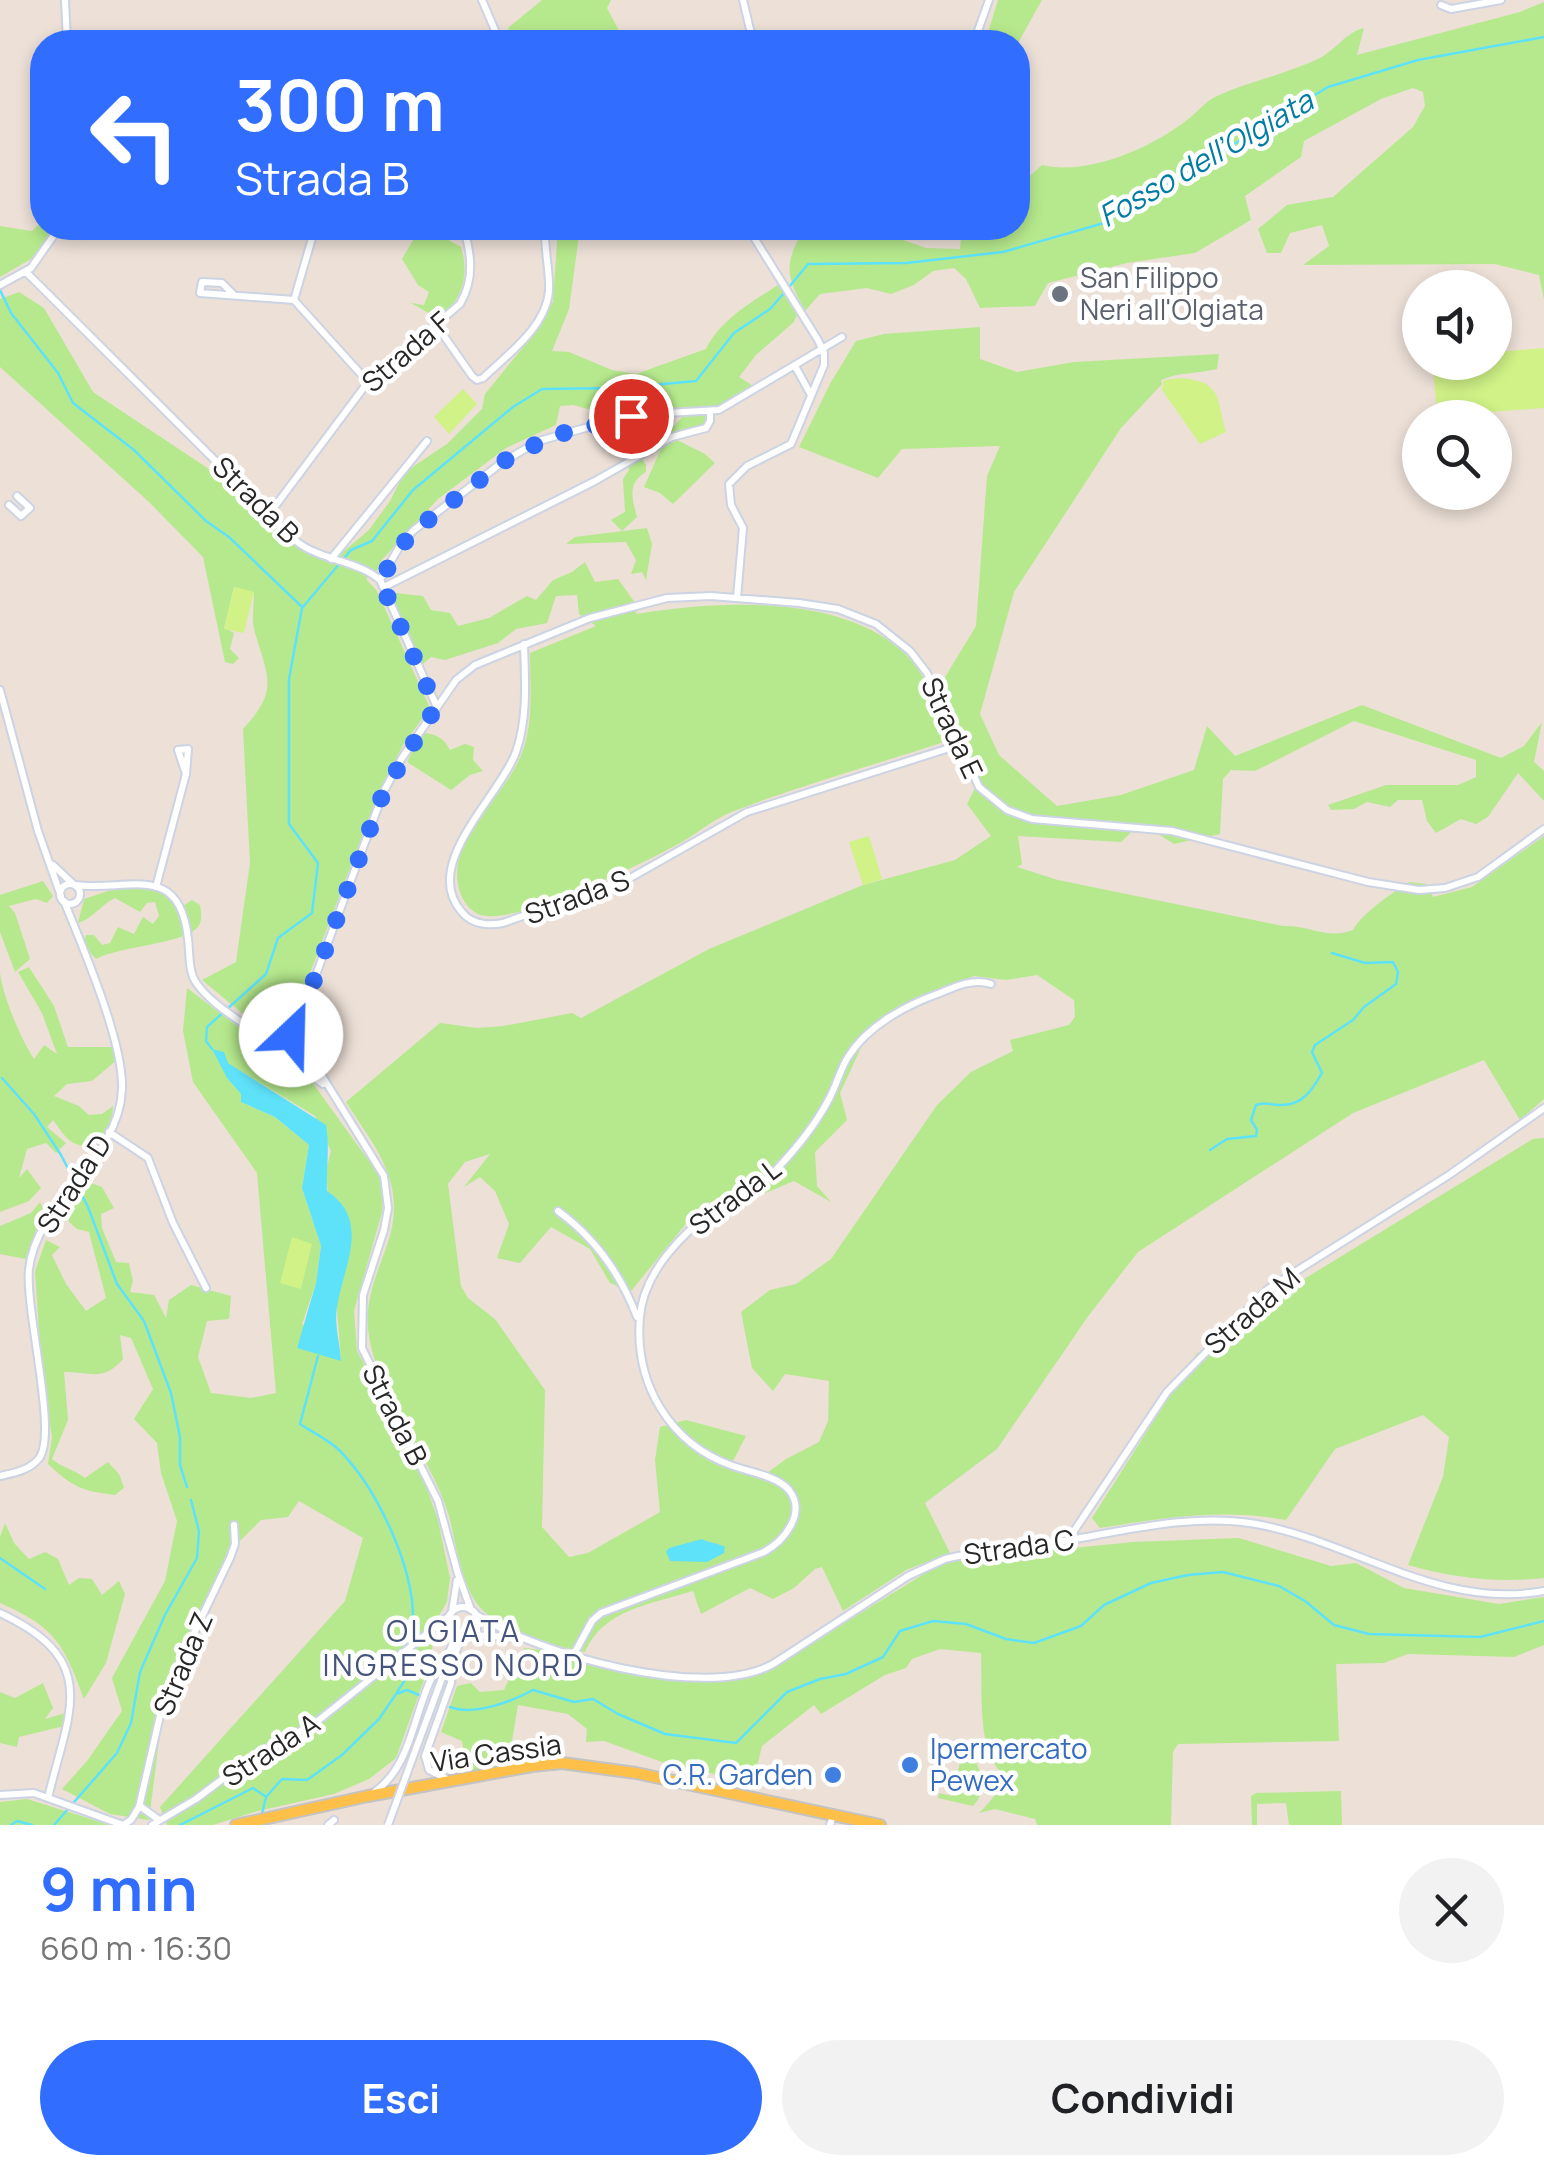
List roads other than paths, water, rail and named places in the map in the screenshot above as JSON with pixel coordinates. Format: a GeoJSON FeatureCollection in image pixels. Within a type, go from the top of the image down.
{"type":"FeatureCollection","features":[{"type":"Feature","properties":{"kind":"main road","name":"Via Cassia"},"geometry":{"type":"LineString","coordinates":[[243,1823],[532,1766],[583,1764],[832,1820],[880,1825]]}},
{"type":"Feature","properties":{"kind":"street"},"geometry":{"type":"LineString","coordinates":[[65,0],[67,30]]}},
{"type":"Feature","properties":{"kind":"street"},"geometry":{"type":"LineString","coordinates":[[482,0],[495,30]]}},
{"type":"Feature","properties":{"kind":"street"},"geometry":{"type":"LineString","coordinates":[[743,0],[751,30]]}},
{"type":"Feature","properties":{"kind":"street"},"geometry":{"type":"LineString","coordinates":[[978,30],[989,0]]}},
{"type":"Feature","properties":{"kind":"street"},"geometry":{"type":"LineString","coordinates":[[1441,5],[1451,8],[1501,0]]}},
{"type":"Feature","properties":{"kind":"street"},"geometry":{"type":"LineString","coordinates":[[0,285],[26,272],[50,240]]}},
{"type":"Feature","properties":{"kind":"street"},"geometry":{"type":"LineString","coordinates":[[294,300],[312,240]]}},
{"type":"Feature","properties":{"kind":"street","name":"Strada F"},"geometry":{"type":"LineString","coordinates":[[270,513],[368,382],[457,307],[469,284],[471,259],[467,240]]}},
{"type":"Feature","properties":{"kind":"street"},"geometry":{"type":"LineString","coordinates":[[437,326],[473,378],[483,378],[530,331],[544,308],[549,284],[545,240]]}},
{"type":"Feature","properties":{"kind":"street"},"geometry":{"type":"LineString","coordinates":[[738,598],[743,528],[730,500],[729,482],[748,466],[791,444],[824,365],[822,349],[755,240]]}},
{"type":"Feature","properties":{"kind":"street","name":"Strada B"},"geometry":{"type":"LineString","coordinates":[[26,272],[305,548],[369,572],[382,584]]}},
{"type":"Feature","properties":{"kind":"street"},"geometry":{"type":"LineString","coordinates":[[234,295],[222,283],[202,282],[200,293],[294,300],[368,382]]}},
{"type":"Feature","properties":{"kind":"street"},"geometry":{"type":"LineString","coordinates":[[276,1050],[303,1010],[384,791],[436,707],[382,584],[401,544],[414,530],[527,446],[631,416],[710,412],[728,406],[842,338]]}},
{"type":"Feature","properties":{"kind":"street"},"geometry":{"type":"LineString","coordinates":[[796,366],[812,396]]}},
{"type":"Feature","properties":{"kind":"street"},"geometry":{"type":"LineString","coordinates":[[382,584],[595,482],[672,437],[704,429],[710,424],[710,412]]}},
{"type":"Feature","properties":{"kind":"street"},"geometry":{"type":"LineString","coordinates":[[338,561],[428,441]]}},
{"type":"Feature","properties":{"kind":"street"},"geometry":{"type":"LineString","coordinates":[[8,505],[21,516],[30,508],[18,496]]}},
{"type":"Feature","properties":{"kind":"street","name":"Strada E"},"geometry":{"type":"LineString","coordinates":[[436,707],[465,671],[524,644],[636,604],[689,596],[838,609],[868,620],[910,650],[927,673],[984,794],[1022,816],[1042,822],[1172,831],[1404,889],[1437,889],[1473,879],[1544,830]]}},
{"type":"Feature","properties":{"kind":"street","name":"Strada S"},"geometry":{"type":"LineString","coordinates":[[524,644],[524,714],[516,750],[503,778],[461,842],[450,872],[451,892],[458,907],[482,924],[503,923],[632,878],[748,812],[958,744]]}},
{"type":"Feature","properties":{"kind":"street","name":"Strada D"},"geometry":{"type":"LineString","coordinates":[[0,690],[43,846],[76,931],[122,1074],[122,1098],[108,1132],[36,1243],[29,1270],[45,1444],[32,1465],[0,1476]]}},
{"type":"Feature","properties":{"kind":"street"},"geometry":{"type":"LineString","coordinates":[[156,887],[186,774]]}},
{"type":"Feature","properties":{"kind":"street","name":"Strada D"},"geometry":{"type":"LineString","coordinates":[[43,846],[56,870],[81,894],[77,901],[76,931]]}},
{"type":"Feature","properties":{"kind":"street"},"geometry":{"type":"LineString","coordinates":[[101,886],[77,901],[62,898],[64,886],[122,882],[156,887],[174,899],[183,912],[197,984],[261,1036],[280,1058],[292,1062],[300,1058],[303,1010]]}},
{"type":"Feature","properties":{"kind":"street","name":"Strada L"},"geometry":{"type":"LineString","coordinates":[[574,1654],[592,1621],[601,1613],[764,1552],[784,1536],[794,1518],[792,1497],[783,1485],[708,1456],[688,1443],[674,1428],[647,1381],[641,1358],[640,1323],[646,1292],[672,1248],[705,1218],[776,1170],[810,1129],[846,1061],[886,1020],[914,1003],[972,982],[991,984]]}},
{"type":"Feature","properties":{"kind":"street"},"geometry":{"type":"LineString","coordinates":[[261,1036],[299,1038],[303,1045]]}},
{"type":"Feature","properties":{"kind":"street","name":"Strada B"},"geometry":{"type":"LineString","coordinates":[[303,1045],[380,1166],[388,1196],[384,1230],[362,1295],[362,1348],[438,1500],[473,1612]]}},
{"type":"Feature","properties":{"kind":"street","name":"Strada B"},"geometry":{"type":"LineString","coordinates":[[292,1062],[332,1092]]}},
{"type":"Feature","properties":{"kind":"street","name":"Strada M"},"geometry":{"type":"LineString","coordinates":[[1067,1541],[1167,1392],[1268,1289],[1449,1175],[1544,1108]]}},
{"type":"Feature","properties":{"kind":"street"},"geometry":{"type":"LineString","coordinates":[[108,1132],[148,1158],[173,1223],[206,1288]]}},
{"type":"Feature","properties":{"kind":"street"},"geometry":{"type":"LineString","coordinates":[[558,1211],[591,1240],[612,1268],[640,1323]]}},
{"type":"Feature","properties":{"kind":"street","name":"Strada C"},"geometry":{"type":"LineString","coordinates":[[473,1612],[518,1637],[633,1670],[716,1678],[746,1675],[772,1664],[908,1576],[945,1559],[1194,1522],[1237,1521],[1299,1535],[1439,1587],[1502,1594],[1544,1590]]}},
{"type":"Feature","properties":{"kind":"street","name":"Strada Z"},"geometry":{"type":"LineString","coordinates":[[124,1825],[140,1806],[165,1694],[232,1554],[234,1525]]}},
{"type":"Feature","properties":{"kind":"street","name":"Strada B"},"geometry":{"type":"LineString","coordinates":[[458,1574],[451,1614],[459,1634]]}},
{"type":"Feature","properties":{"kind":"street"},"geometry":{"type":"LineString","coordinates":[[433,1631],[459,1634],[478,1623],[473,1612],[463,1607],[451,1614]]}},
{"type":"Feature","properties":{"kind":"street"},"geometry":{"type":"LineString","coordinates":[[0,1613],[23,1624],[46,1643],[62,1663],[71,1685],[70,1716],[48,1798]]}},
{"type":"Feature","properties":{"kind":"street","name":"Strada A"},"geometry":{"type":"LineString","coordinates":[[152,1825],[208,1791],[256,1754],[314,1724],[451,1614]]}},
{"type":"Feature","properties":{"kind":"street"},"geometry":{"type":"LineString","coordinates":[[388,1825],[459,1634]]}},
{"type":"Feature","properties":{"kind":"street","name":"Strada C"},"geometry":{"type":"LineString","coordinates":[[459,1634],[518,1637]]}},
{"type":"Feature","properties":{"kind":"street"},"geometry":{"type":"LineString","coordinates":[[448,1665],[450,1683],[424,1760],[434,1774],[455,1781]]}},
{"type":"Feature","properties":{"kind":"street"},"geometry":{"type":"LineString","coordinates":[[368,1796],[383,1786],[399,1763],[433,1675],[448,1665]]}},
{"type":"Feature","properties":{"kind":"street"},"geometry":{"type":"LineString","coordinates":[[0,1795],[24,1792],[124,1825]]}},
{"type":"Feature","properties":{"kind":"street"},"geometry":{"type":"LineString","coordinates":[[140,1806],[160,1820]]}},
{"type":"Feature","properties":{"kind":"water"},"geometry":{"type":"Polygon","coordinates":[[[212,1049],[224,1052],[228,1063],[326,1125],[327,1191],[341,1203],[352,1230],[336,1314],[341,1361],[297,1348],[316,1283],[321,1246],[302,1188],[309,1145],[275,1117],[241,1102],[241,1094],[227,1078],[212,1049]]]}},
{"type":"Feature","properties":{"kind":"water"},"geometry":{"type":"Polygon","coordinates":[[[702,1539],[725,1547],[724,1553],[707,1562],[670,1561],[666,1552],[669,1548],[702,1539]]]}},
{"type":"Feature","properties":{"kind":"waterway","name":"Fosso dell’Olgiata"},"geometry":{"type":"LineString","coordinates":[[789,287],[808,264],[906,263],[1003,252],[1104,223],[1328,87],[1418,60],[1544,37]]}},
{"type":"Feature","properties":{"kind":"waterway"},"geometry":{"type":"LineString","coordinates":[[0,290],[11,313],[58,373],[73,403],[134,450],[302,607]]}},
{"type":"Feature","properties":{"kind":"waterway","name":"Fosso dell’Olgiata"},"geometry":{"type":"LineString","coordinates":[[212,1049],[206,1041],[207,1027],[266,974],[278,938],[312,913],[318,863],[289,824],[289,679],[302,608],[351,550],[372,541],[413,490],[513,407],[542,389],[696,381],[734,333],[770,309],[784,293]]}},
{"type":"Feature","properties":{"kind":"waterway"},"geometry":{"type":"LineString","coordinates":[[1210,1150],[1227,1139],[1256,1136],[1251,1120],[1256,1105],[1287,1105],[1306,1096],[1322,1073],[1312,1052],[1315,1045],[1396,984],[1398,972],[1393,962],[1365,963],[1332,953]]}},
{"type":"Feature","properties":{"kind":"waterway"},"geometry":{"type":"LineString","coordinates":[[2,1078],[34,1114],[61,1155],[88,1207],[117,1284],[144,1321],[171,1393],[180,1437],[180,1465],[187,1487]]}},
{"type":"Feature","properties":{"kind":"waterway","name":"Fosso dell’Olgiata"},"geometry":{"type":"LineString","coordinates":[[318,1356],[300,1424],[339,1450],[367,1485],[400,1553],[412,1599],[413,1620]]}},
{"type":"Feature","properties":{"kind":"waterway"},"geometry":{"type":"LineString","coordinates":[[54,1825],[117,1753],[131,1723],[140,1672],[165,1615],[197,1558],[199,1531],[191,1500]]}},
{"type":"Feature","properties":{"kind":"waterway"},"geometry":{"type":"LineString","coordinates":[[0,1558],[45,1589]]}},
{"type":"Feature","properties":{"kind":"waterway"},"geometry":{"type":"LineString","coordinates":[[450,1707],[481,1709],[533,1690],[574,1702],[593,1699],[665,1734],[736,1743],[787,1692],[846,1674],[883,1657],[900,1631],[933,1621],[966,1624],[1006,1639],[1034,1643],[1081,1626],[1104,1605],[1151,1583],[1223,1572],[1279,1586],[1334,1625],[1369,1634],[1480,1637],[1544,1621]]}},
{"type":"Feature","properties":{"kind":"waterway","name":"Fosso dell’Olgiata"},"geometry":{"type":"LineString","coordinates":[[397,1692],[412,1670],[412,1663]]}},
{"type":"Feature","properties":{"kind":"waterway"},"geometry":{"type":"LineString","coordinates":[[262,1814],[266,1797],[282,1779],[307,1780],[342,1755],[379,1719],[396,1694],[407,1690],[419,1695]]}},
{"type":"Feature","properties":{"kind":"waterway"},"geometry":{"type":"LineString","coordinates":[[180,1825],[253,1788],[265,1796]]}},
{"type":"Feature","properties":{"kind":"waterway"},"geometry":{"type":"LineString","coordinates":[[11,1825],[17,1821],[32,1825]]}},
{"type":"Feature","properties":{"kind":"place","name":"San Filippo Neri all'Olgiata"},"geometry":{"type":"Point","coordinates":[1060,294]}},
{"type":"Feature","properties":{"kind":"place","name":"Ipermercato Pewex"},"geometry":{"type":"Point","coordinates":[910,1765]}},
{"type":"Feature","properties":{"kind":"place","name":"C.R. Garden"},"geometry":{"type":"Point","coordinates":[833,1775]}},
{"type":"Feature","properties":{"kind":"district","name":"OLGIATA INGRESSO NORD"},"geometry":{"type":"Point","coordinates":[454,1649]}}]}
